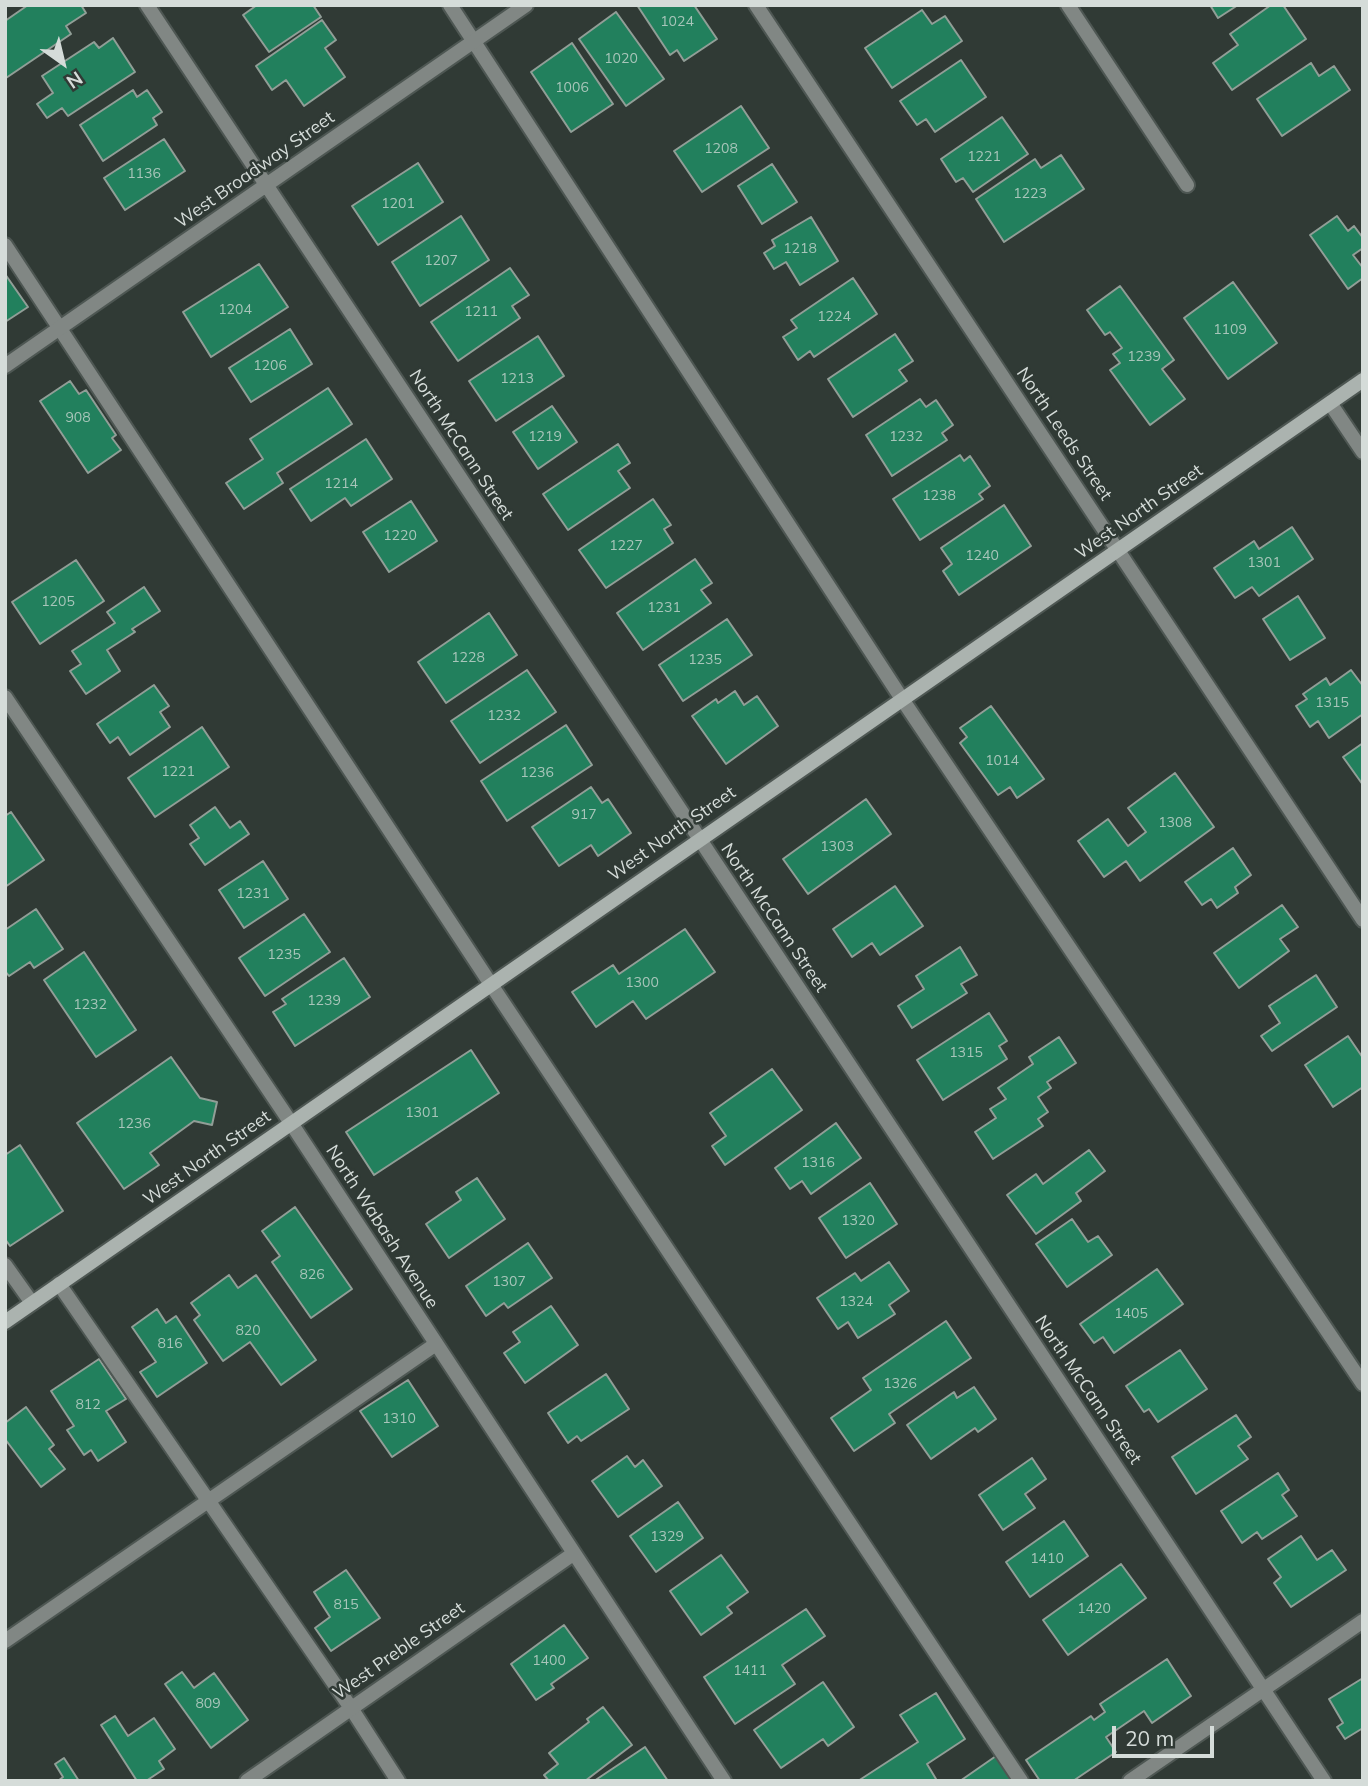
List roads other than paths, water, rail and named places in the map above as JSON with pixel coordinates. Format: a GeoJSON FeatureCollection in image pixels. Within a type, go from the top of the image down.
{"type":"FeatureCollection","features":[{"type":"Feature","properties":{"kind":"street","name":"North McCann Street"},"geometry":{"type":"LineString","coordinates":[[147,5],[1324,1781]]}},
{"type":"Feature","properties":{"kind":"street"},"geometry":{"type":"LineString","coordinates":[[450,5],[902,699],[1363,1384]]}},
{"type":"Feature","properties":{"kind":"street","name":"West Broadway Street"},"geometry":{"type":"LineString","coordinates":[[5,366],[526,5]]}},
{"type":"Feature","properties":{"kind":"street","name":"North Leeds Street"},"geometry":{"type":"LineString","coordinates":[[756,5],[1363,920]]}},
{"type":"Feature","properties":{"kind":"street"},"geometry":{"type":"LineString","coordinates":[[1068,5],[1187,186]]}},
{"type":"Feature","properties":{"kind":"street"},"geometry":{"type":"LineString","coordinates":[[5,245],[490,983],[1021,1781]]}},
{"type":"Feature","properties":{"kind":"street","name":"West North Street"},"geometry":{"type":"LineString","coordinates":[[5,1322],[490,983],[1363,380]]}},
{"type":"Feature","properties":{"kind":"street"},"geometry":{"type":"LineString","coordinates":[[1330,403],[1363,452]]}},
{"type":"Feature","properties":{"kind":"street","name":"North Wabash Avenue"},"geometry":{"type":"LineString","coordinates":[[5,697],[724,1781]]}},
{"type":"Feature","properties":{"kind":"street"},"geometry":{"type":"LineString","coordinates":[[5,1265],[32,1303]]}},
{"type":"Feature","properties":{"kind":"street"},"geometry":{"type":"LineString","coordinates":[[59,1284],[351,1708],[398,1781]]}},
{"type":"Feature","properties":{"kind":"street"},"geometry":{"type":"LineString","coordinates":[[5,1642],[436,1344]]}},
{"type":"Feature","properties":{"kind":"street","name":"West Preble Street"},"geometry":{"type":"LineString","coordinates":[[247,1781],[573,1554]]}},
{"type":"Feature","properties":{"kind":"street"},"geometry":{"type":"LineString","coordinates":[[1130,1781],[1363,1620]]}}]}
